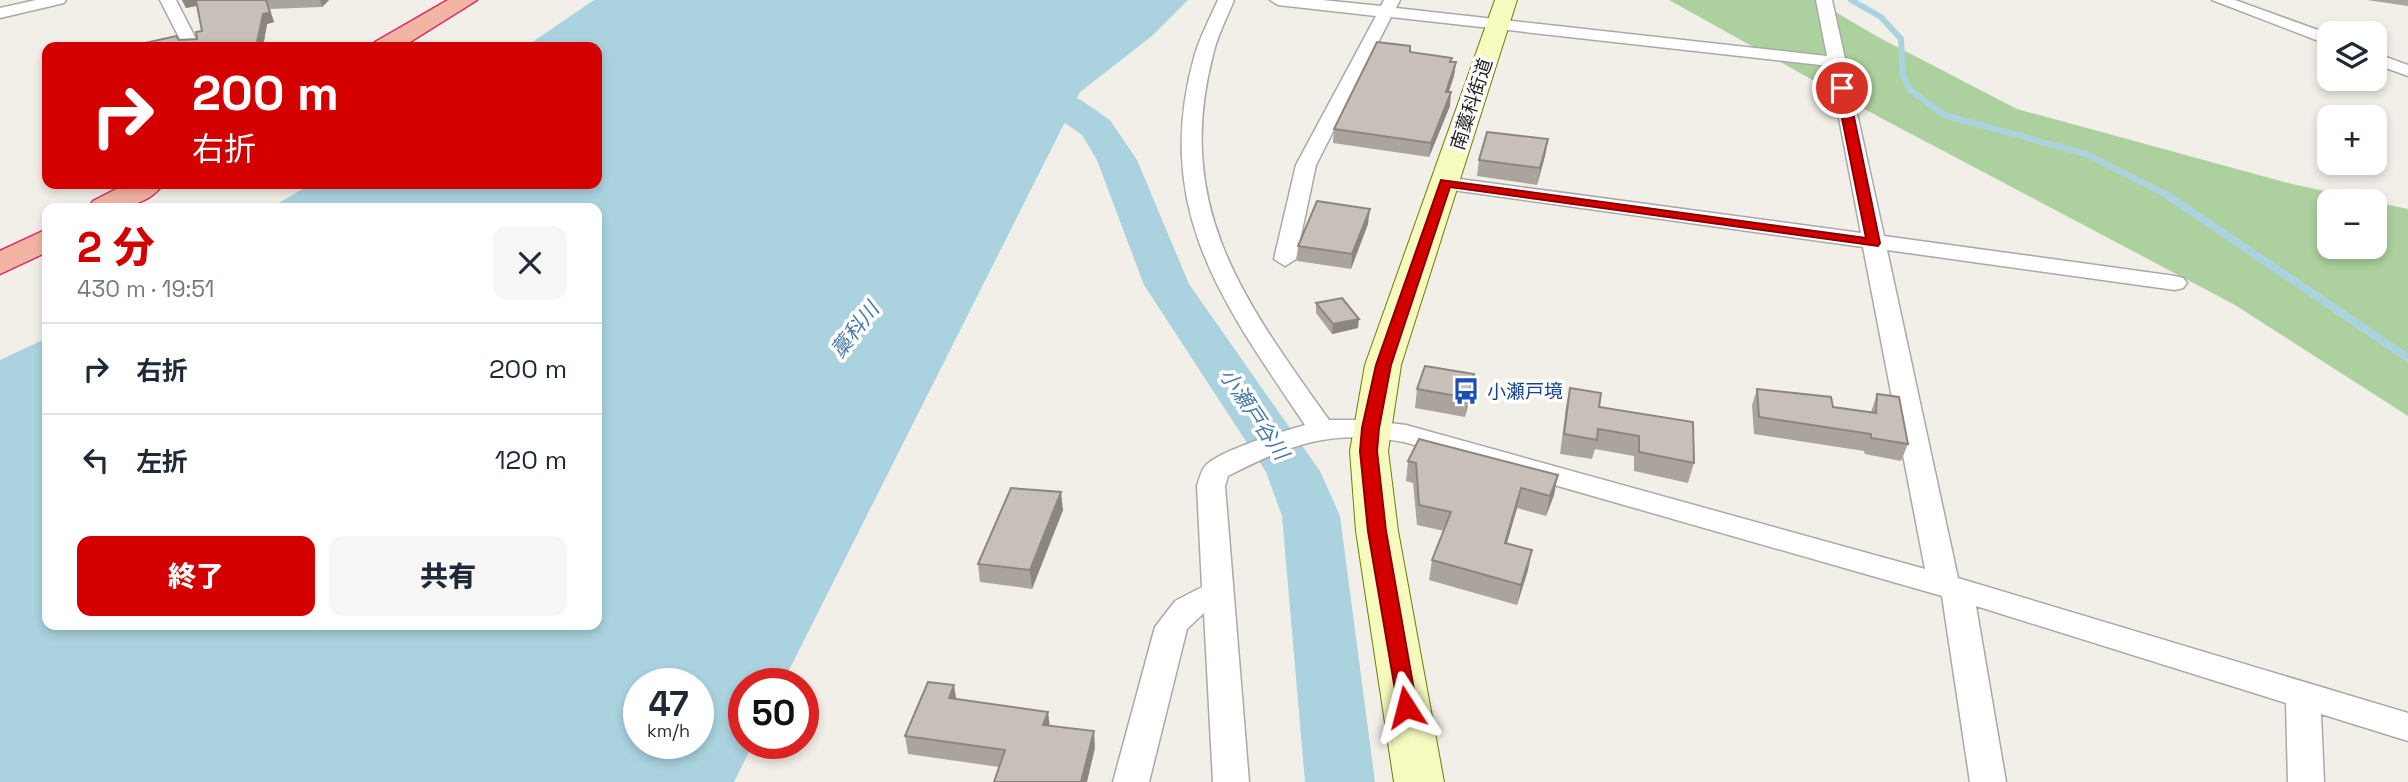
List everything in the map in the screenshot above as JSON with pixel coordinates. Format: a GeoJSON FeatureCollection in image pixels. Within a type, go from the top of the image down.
{"type":"FeatureCollection","features":[{"type":"Feature","properties":{"kind":"highway"},"geometry":{"type":"LineString","coordinates":[[393,42],[465,0]]}},
{"type":"Feature","properties":{"kind":"highway"},"geometry":{"type":"LineString","coordinates":[[113,203],[139,189]]}},
{"type":"Feature","properties":{"kind":"highway"},"geometry":{"type":"LineString","coordinates":[[0,264],[42,242]]}},
{"type":"Feature","properties":{"kind":"main road","name":"南藁科街道"},"geometry":{"type":"LineString","coordinates":[[1419,782],[1377,531],[1369,451],[1370,428],[1384,365],[1502,12]]}},
{"type":"Feature","properties":{"kind":"street"},"geometry":{"type":"LineString","coordinates":[[0,13],[58,0]]}},
{"type":"Feature","properties":{"kind":"street"},"geometry":{"type":"LineString","coordinates":[[189,0],[169,2],[189,42]]}},
{"type":"Feature","properties":{"kind":"street"},"geometry":{"type":"LineString","coordinates":[[1226,0],[1204,54],[1192,153],[1195,195],[1225,274],[1267,348],[1322,429]]}},
{"type":"Feature","properties":{"kind":"street"},"geometry":{"type":"LineString","coordinates":[[1278,0],[1502,12],[1837,62]]}},
{"type":"Feature","properties":{"kind":"street"},"geometry":{"type":"LineString","coordinates":[[1824,0],[1874,243],[1950,587],[1988,782]]}},
{"type":"Feature","properties":{"kind":"street"},"geometry":{"type":"LineString","coordinates":[[2220,0],[2317,36]]}},
{"type":"Feature","properties":{"kind":"street"},"geometry":{"type":"LineString","coordinates":[[1285,259],[1306,165],[1388,6]]}},
{"type":"Feature","properties":{"kind":"street"},"geometry":{"type":"LineString","coordinates":[[2387,63],[2408,71]]}},
{"type":"Feature","properties":{"kind":"street"},"geometry":{"type":"LineString","coordinates":[[1446,183],[2175,284]]}},
{"type":"Feature","properties":{"kind":"street"},"geometry":{"type":"LineString","coordinates":[[1231,782],[1211,486],[1216,471],[1234,461],[1322,429],[1370,428],[1406,433],[1950,587],[2408,727]]}},
{"type":"Feature","properties":{"kind":"street"},"geometry":{"type":"LineString","coordinates":[[1130,782],[1171,627],[1183,608],[1204,597],[1220,594]]}},
{"type":"Feature","properties":{"kind":"street"},"geometry":{"type":"LineString","coordinates":[[2303,695],[2306,782]]}},
{"type":"Feature","properties":{"kind":"green space"},"geometry":{"type":"Polygon","coordinates":[[[1669,0],[1815,0],[1878,37],[2017,109],[2317,189],[2317,259],[2387,259],[2387,205],[2408,209],[2408,416],[2235,305],[1879,117],[1669,0]]]}},
{"type":"Feature","properties":{"kind":"water","name":"藁科川"},"geometry":{"type":"Polygon","coordinates":[[[594,0],[1188,0],[1152,36],[1080,92],[790,668],[728,668],[728,759],[746,759],[734,782],[0,782],[0,360],[42,340],[42,630],[602,630],[602,203],[279,203],[302,189],[602,189],[602,42],[532,42],[594,0]]]}},
{"type":"Feature","properties":{"kind":"building"},"geometry":{"type":"Polygon","coordinates":[[[196,0],[266,0],[270,13],[263,14],[257,42],[149,42],[176,36],[179,40],[197,39],[196,32],[202,31],[196,0]]]}},
{"type":"Feature","properties":{"kind":"building"},"geometry":{"type":"Polygon","coordinates":[[[1377,42],[1410,46],[1410,52],[1452,58],[1450,62],[1456,62],[1446,92],[1451,92],[1431,143],[1334,129],[1377,42]]]}},
{"type":"Feature","properties":{"kind":"building"},"geometry":{"type":"Polygon","coordinates":[[[1487,132],[1548,139],[1540,168],[1479,160],[1487,132]]]}},
{"type":"Feature","properties":{"kind":"building"},"geometry":{"type":"Polygon","coordinates":[[[1317,201],[1370,209],[1352,254],[1298,246],[1317,201]]]}},
{"type":"Feature","properties":{"kind":"building"},"geometry":{"type":"Polygon","coordinates":[[[1342,298],[1359,319],[1333,324],[1316,303],[1342,298]]]}},
{"type":"Feature","properties":{"kind":"building"},"geometry":{"type":"Polygon","coordinates":[[[1425,366],[1474,374],[1468,398],[1417,389],[1425,366]]]}},
{"type":"Feature","properties":{"kind":"building"},"geometry":{"type":"Polygon","coordinates":[[[1570,388],[1601,393],[1599,407],[1693,422],[1694,463],[1639,452],[1639,436],[1598,429],[1597,440],[1564,434],[1570,388]]]}},
{"type":"Feature","properties":{"kind":"building"},"geometry":{"type":"Polygon","coordinates":[[[1757,389],[1831,397],[1833,407],[1876,413],[1877,394],[1899,397],[1908,444],[1871,438],[1871,434],[1759,417],[1757,389]]]}},
{"type":"Feature","properties":{"kind":"building"},"geometry":{"type":"Polygon","coordinates":[[[1419,439],[1558,475],[1550,496],[1521,488],[1505,543],[1532,550],[1521,585],[1432,560],[1451,512],[1419,505],[1416,463],[1408,461],[1419,439]]]}},
{"type":"Feature","properties":{"kind":"building"},"geometry":{"type":"Polygon","coordinates":[[[1011,488],[1061,492],[1030,570],[978,564],[1011,488]]]}},
{"type":"Feature","properties":{"kind":"building"},"geometry":{"type":"Polygon","coordinates":[[[928,682],[954,685],[949,698],[1048,712],[1043,725],[1094,731],[1081,782],[994,782],[1005,750],[905,736],[928,682]]]}},
{"type":"Feature","properties":{"kind":"waterway"},"geometry":{"type":"LineString","coordinates":[[1851,0],[1881,17],[1901,39],[1903,75],[1910,90],[1944,115],[2086,154],[2167,195]]}},
{"type":"Feature","properties":{"kind":"waterway","name":"小瀬戸谷川"},"geometry":{"type":"LineString","coordinates":[[1047,100],[1068,108],[1097,128],[1117,160],[1167,285],[1293,471],[1311,516],[1340,782]]}},
{"type":"Feature","properties":{"kind":"waterway"},"geometry":{"type":"LineString","coordinates":[[2167,195],[2408,358]]}},
{"type":"Feature","properties":{"kind":"place","name":"小瀬戸境"},"geometry":{"type":"Point","coordinates":[1466,391]}},
{"type":"Feature","properties":{"kind":"route"},"geometry":{"type":"LineString","coordinates":[[1406,707],[1377,531],[1369,451],[1370,428],[1384,365],[1446,183],[1874,243],[1842,88]]}}]}
